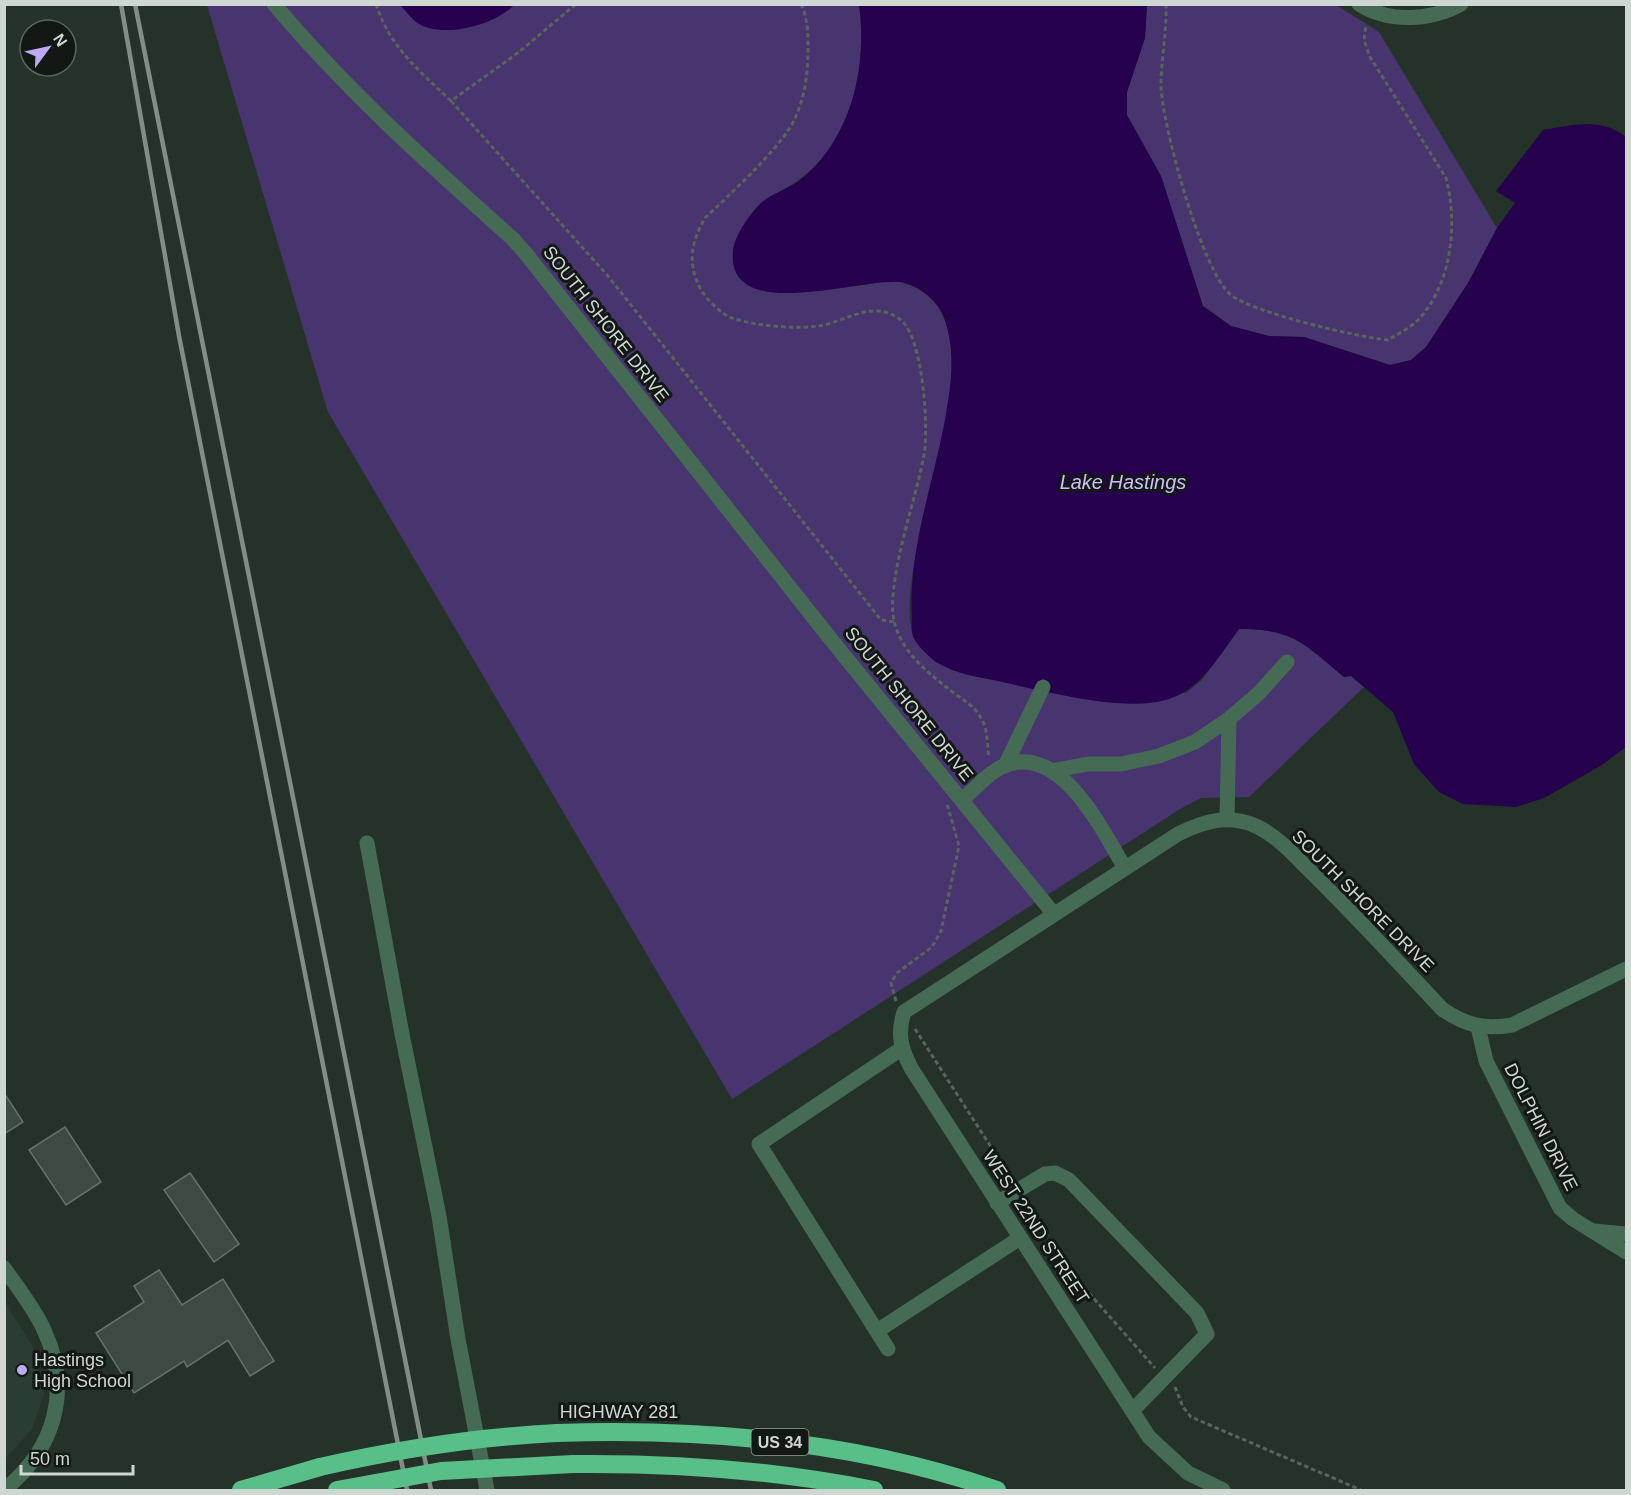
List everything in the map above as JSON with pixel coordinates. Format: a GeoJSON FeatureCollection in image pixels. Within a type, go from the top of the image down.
{"type":"FeatureCollection","features":[{"type":"Feature","properties":{"kind":"highway","name":"HIGHWAY 281"},"geometry":{"type":"LineString","coordinates":[[241,1491],[320,1467],[392,1450],[478,1438],[557,1433],[671,1431],[836,1449],[960,1478],[997,1491]]}},
{"type":"Feature","properties":{"kind":"highway","name":"US 34"},"geometry":{"type":"LineString","coordinates":[[337,1491],[441,1471],[573,1464],[705,1466],[815,1479],[874,1491]]}},
{"type":"Feature","properties":{"kind":"street","name":"SOUTH SHORE DRIVE"},"geometry":{"type":"LineString","coordinates":[[274,4],[333,73],[383,123],[513,239],[527,255],[829,637],[963,799],[1053,913],[1197,825],[1227,819],[1258,827],[1287,849],[1334,894],[1442,1009],[1461,1022],[1478,1027],[1497,1028],[1512,1025],[1626,969]]}},
{"type":"Feature","properties":{"kind":"street"},"geometry":{"type":"LineString","coordinates":[[1363,7],[1388,17],[1411,17],[1443,12],[1461,4]]}},
{"type":"Feature","properties":{"kind":"street"},"geometry":{"type":"LineString","coordinates":[[1051,771],[1088,764],[1121,764],[1159,756],[1195,742],[1229,719],[1259,693],[1287,662]]}},
{"type":"Feature","properties":{"kind":"street"},"geometry":{"type":"LineString","coordinates":[[999,769],[1043,687]]}},
{"type":"Feature","properties":{"kind":"street"},"geometry":{"type":"LineString","coordinates":[[1227,819],[1229,719]]}},
{"type":"Feature","properties":{"kind":"street"},"geometry":{"type":"LineString","coordinates":[[963,799],[999,769],[1020,762],[1034,764],[1051,771],[1076,791],[1086,803],[1125,868]]}},
{"type":"Feature","properties":{"kind":"street"},"geometry":{"type":"LineString","coordinates":[[367,843],[402,1034],[439,1216],[458,1339],[487,1491]]}},
{"type":"Feature","properties":{"kind":"street"},"geometry":{"type":"LineString","coordinates":[[888,1349],[759,1144],[901,1049],[899,1037],[904,1012],[1053,913]]}},
{"type":"Feature","properties":{"kind":"street","name":"DOLPHIN DRIVE"},"geometry":{"type":"LineString","coordinates":[[1478,1027],[1486,1061],[1560,1208],[1591,1231],[1626,1251]]}},
{"type":"Feature","properties":{"kind":"street","name":"WEST 22ND STREET"},"geometry":{"type":"LineString","coordinates":[[901,1049],[997,1203],[1149,1437],[1188,1473],[1223,1491]]}},
{"type":"Feature","properties":{"kind":"street"},"geometry":{"type":"LineString","coordinates":[[997,1203],[1044,1174],[1055,1173],[1069,1180],[1197,1313],[1207,1334],[1132,1411]]}},
{"type":"Feature","properties":{"kind":"street"},"geometry":{"type":"LineString","coordinates":[[1591,1231],[1626,1234]]}},
{"type":"Feature","properties":{"kind":"street"},"geometry":{"type":"LineString","coordinates":[[877,1331],[1020,1238]]}},
{"type":"Feature","properties":{"kind":"street"},"geometry":{"type":"LineString","coordinates":[[4,1268],[43,1327],[53,1351],[58,1383],[55,1416],[44,1448],[27,1469],[4,1490]]}},
{"type":"Feature","properties":{"kind":"path"},"geometry":{"type":"LineString","coordinates":[[376,4],[385,30],[395,46],[451,101],[608,276],[881,620],[895,622]]}},
{"type":"Feature","properties":{"kind":"path"},"geometry":{"type":"LineString","coordinates":[[451,101],[519,52],[576,4]]}},
{"type":"Feature","properties":{"kind":"path"},"geometry":{"type":"LineString","coordinates":[[801,4],[805,13],[808,37],[808,72],[804,91],[791,126],[705,218],[695,236],[691,260],[702,292],[733,319],[799,328],[824,325],[864,311],[884,310],[902,321],[912,333],[923,381],[925,452],[898,561],[892,598],[895,622],[899,639],[909,656],[975,709],[983,720],[999,769]]}},
{"type":"Feature","properties":{"kind":"path"},"geometry":{"type":"LineString","coordinates":[[1166,4],[1161,84],[1163,116],[1201,243],[1218,277],[1230,295],[1245,303],[1340,331],[1388,340],[1418,320],[1438,290],[1454,228],[1453,210],[1446,178],[1370,57],[1364,40],[1363,7]]}},
{"type":"Feature","properties":{"kind":"shaded area"},"geometry":{"type":"Polygon","coordinates":[[[207,5],[859,5],[861,43],[859,64],[851,105],[844,124],[835,142],[810,171],[761,203],[766,292],[898,282],[936,304],[950,340],[950,387],[942,440],[917,550],[910,598],[913,635],[917,642],[937,663],[1186,693],[1202,680],[1239,629],[1258,630],[1286,635],[1308,647],[1344,677],[1351,676],[1364,687],[1249,797],[1201,798],[1180,809],[732,1099],[328,412],[207,5]]]}},
{"type":"Feature","properties":{"kind":"shaded area"},"geometry":{"type":"Polygon","coordinates":[[[1147,5],[1336,5],[1379,32],[1497,228],[1468,283],[1426,347],[1411,360],[1390,365],[1304,337],[1269,336],[1231,326],[1203,306],[1161,176],[1127,115],[1127,92],[1145,38],[1147,5]]]}},
{"type":"Feature","properties":{"kind":"shaded area","name":"Hastings High School"},"geometry":{"type":"Polygon","coordinates":[[[5,1302],[33,1347],[44,1394],[32,1429],[5,1459],[5,1302]]]}},
{"type":"Feature","properties":{"kind":"water"},"geometry":{"type":"Polygon","coordinates":[[[400,5],[514,5],[494,19],[481,24],[453,30],[439,30],[416,22],[400,5]]]}},
{"type":"Feature","properties":{"kind":"water","name":"Lake Hastings"},"geometry":{"type":"Polygon","coordinates":[[[859,5],[1147,5],[1145,38],[1127,92],[1127,115],[1161,176],[1203,306],[1231,326],[1269,336],[1304,337],[1390,365],[1411,360],[1426,347],[1468,283],[1497,228],[1515,203],[1496,191],[1543,130],[1586,124],[1606,127],[1626,137],[1626,747],[1602,765],[1544,798],[1516,807],[1463,804],[1439,792],[1414,764],[1393,712],[1351,676],[1344,677],[1308,647],[1286,635],[1239,629],[1214,664],[1190,688],[1176,696],[1140,704],[1085,699],[975,676],[945,667],[927,655],[912,634],[912,592],[922,518],[940,444],[951,380],[950,342],[943,315],[926,294],[913,286],[900,282],[882,282],[799,293],[772,292],[750,286],[736,273],[733,250],[740,231],[758,206],[800,180],[818,163],[832,144],[843,123],[858,77],[861,52],[859,5]]]}},
{"type":"Feature","properties":{"kind":"building"},"geometry":{"type":"Polygon","coordinates":[[[4,1093],[23,1122],[4,1134],[4,1093]]]}},
{"type":"Feature","properties":{"kind":"building"},"geometry":{"type":"Polygon","coordinates":[[[65,1127],[101,1182],[66,1205],[29,1150],[65,1127]]]}},
{"type":"Feature","properties":{"kind":"building"},"geometry":{"type":"Polygon","coordinates":[[[190,1173],[239,1244],[214,1262],[164,1190],[190,1173]]]}},
{"type":"Feature","properties":{"kind":"building"},"geometry":{"type":"Polygon","coordinates":[[[159,1270],[182,1305],[223,1279],[274,1361],[250,1376],[228,1340],[187,1367],[184,1361],[134,1393],[96,1333],[144,1302],[134,1286],[159,1270]]]}},
{"type":"Feature","properties":{"kind":"railway"},"geometry":{"type":"LineString","coordinates":[[121,4],[179,336],[407,1490]]}},
{"type":"Feature","properties":{"kind":"railway"},"geometry":{"type":"LineString","coordinates":[[135,4],[431,1490]]}},
{"type":"Feature","properties":{"kind":"place","name":"Hastings High School"},"geometry":{"type":"Point","coordinates":[22,1370]}}]}
